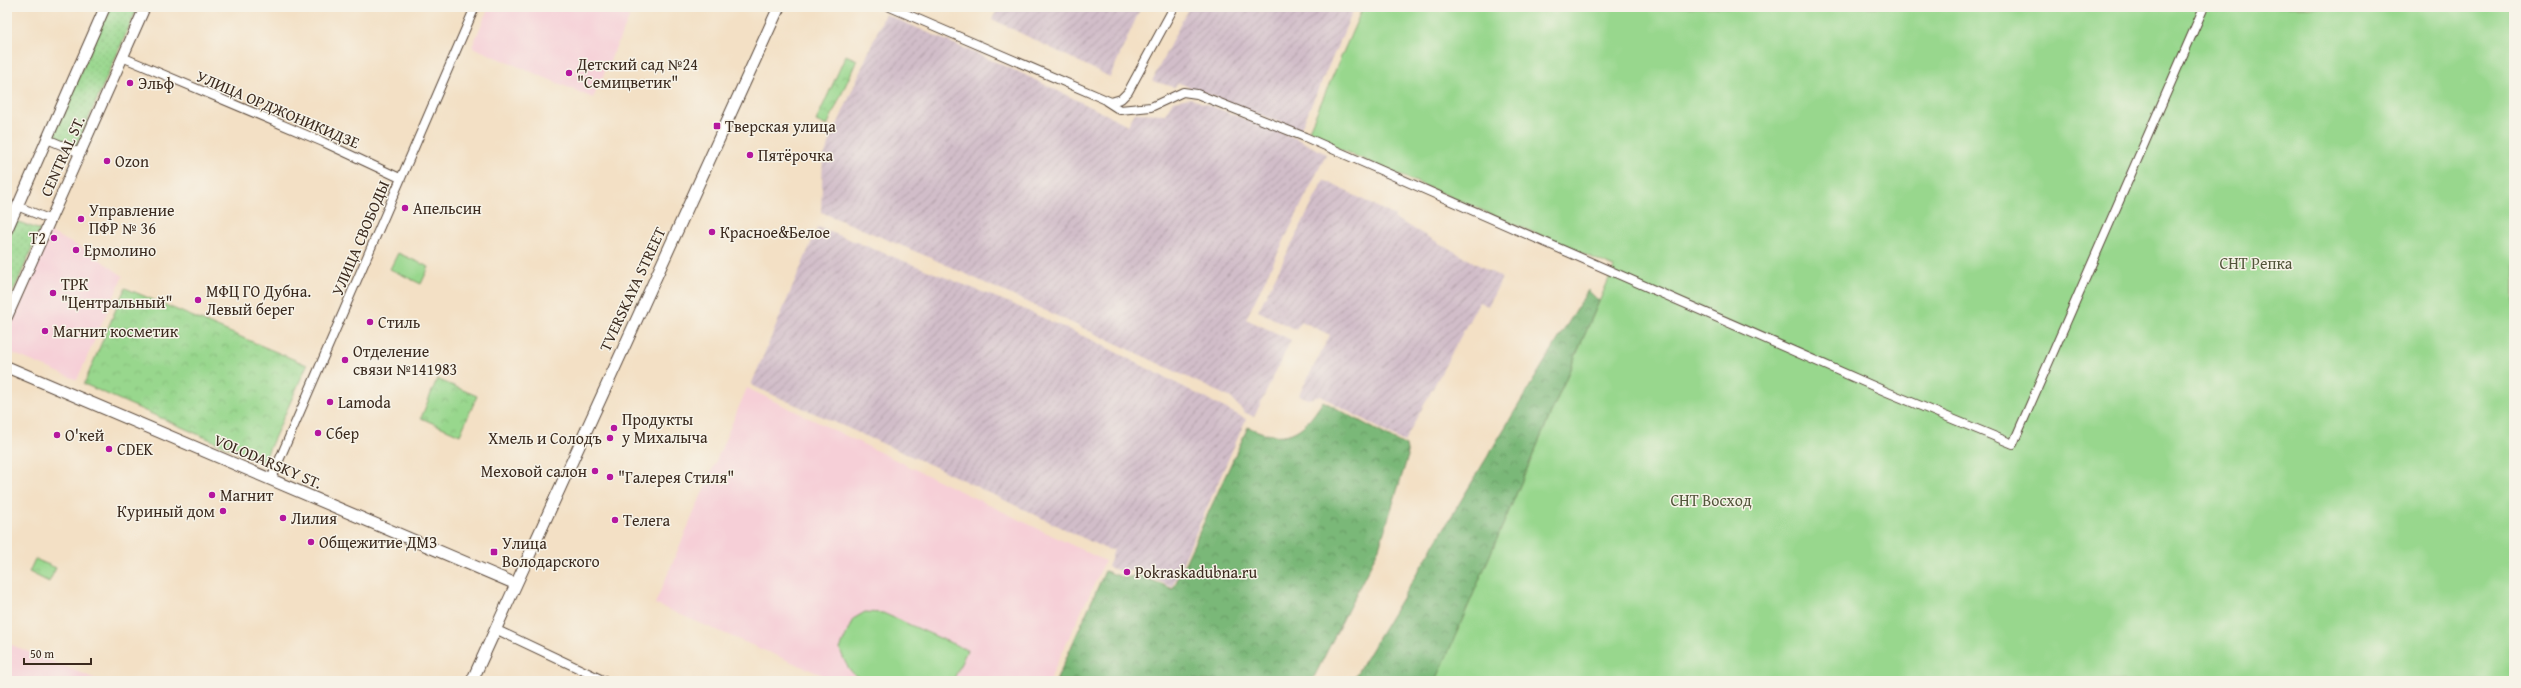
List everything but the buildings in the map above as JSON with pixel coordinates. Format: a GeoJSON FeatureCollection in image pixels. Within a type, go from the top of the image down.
{"type":"FeatureCollection","features":[{"type":"Feature","properties":{"kind":"main road","name":"TVERSKAYA STREET"},"geometry":{"type":"LineString","coordinates":[[472,681],[778,7]]}},
{"type":"Feature","properties":{"kind":"main road","name":"VOLODARSKY ST."},"geometry":{"type":"LineString","coordinates":[[7,367],[516,584]]}},
{"type":"Feature","properties":{"kind":"street","name":"CENTRAL ST."},"geometry":{"type":"LineString","coordinates":[[7,230],[104,7]]}},
{"type":"Feature","properties":{"kind":"street","name":"CENTRAL ST."},"geometry":{"type":"LineString","coordinates":[[7,317],[145,7]]}},
{"type":"Feature","properties":{"kind":"street","name":"УЛИЦА СВОБОДЫ"},"geometry":{"type":"LineString","coordinates":[[271,479],[475,7]]}},
{"type":"Feature","properties":{"kind":"street"},"geometry":{"type":"LineString","coordinates":[[890,7],[1106,102],[1120,110],[1151,107],[1183,92],[1197,94],[1305,137],[1881,389],[2014,444],[2204,7]]}},
{"type":"Feature","properties":{"kind":"street"},"geometry":{"type":"LineString","coordinates":[[1106,102],[1116,101],[1128,92],[1173,9]]}},
{"type":"Feature","properties":{"kind":"street","name":"УЛИЦА ОРДЖОНИКИДЗЕ"},"geometry":{"type":"LineString","coordinates":[[122,57],[323,142],[400,178]]}},
{"type":"Feature","properties":{"kind":"street"},"geometry":{"type":"LineString","coordinates":[[47,138],[80,153]]}},
{"type":"Feature","properties":{"kind":"street"},"geometry":{"type":"LineString","coordinates":[[17,206],[50,220]]}},
{"type":"Feature","properties":{"kind":"street"},"geometry":{"type":"LineString","coordinates":[[495,629],[606,681]]}},
{"type":"Feature","properties":{"kind":"shaded area","name":"Детский сад №24 \"Семицветик\""},"geometry":{"type":"Polygon","coordinates":[[[489,7],[610,7],[630,16],[593,98],[472,47],[489,7]]]}},
{"type":"Feature","properties":{"kind":"shaded area"},"geometry":{"type":"Polygon","coordinates":[[[999,7],[1141,7],[1110,77],[992,19],[999,7]]]}},
{"type":"Feature","properties":{"kind":"shaded area"},"geometry":{"type":"Polygon","coordinates":[[[1189,7],[1249,7],[1268,15],[1251,7],[1355,7],[1300,130],[1179,83],[1174,87],[1152,81],[1189,7]]]}},
{"type":"Feature","properties":{"kind":"shaded area"},"geometry":{"type":"Polygon","coordinates":[[[885,14],[1021,73],[1128,125],[1135,113],[1165,114],[1173,101],[1190,98],[1295,138],[1326,154],[1246,319],[1291,340],[1254,417],[1244,412],[1231,398],[1124,347],[931,258],[821,212],[823,158],[885,14]]]}},
{"type":"Feature","properties":{"kind":"shaded area"},"geometry":{"type":"Polygon","coordinates":[[[1324,180],[1395,216],[1394,218],[1502,278],[1488,306],[1479,302],[1404,442],[1321,396],[1308,399],[1299,395],[1330,335],[1301,321],[1296,330],[1258,311],[1324,180]]]}},
{"type":"Feature","properties":{"kind":"shaded area"},"geometry":{"type":"Polygon","coordinates":[[[818,227],[1010,303],[1094,341],[1246,419],[1172,587],[1133,570],[1123,572],[1108,567],[1114,550],[1106,549],[940,469],[751,385],[818,227]]]}},
{"type":"Feature","properties":{"kind":"shaded area"},"geometry":{"type":"Polygon","coordinates":[[[49,232],[88,251],[123,276],[77,380],[7,351],[7,325],[49,232]]]}},
{"type":"Feature","properties":{"kind":"shaded area"},"geometry":{"type":"Polygon","coordinates":[[[747,388],[1105,561],[1049,681],[836,681],[655,604],[747,388]]]}},
{"type":"Feature","properties":{"kind":"shaded area"},"geometry":{"type":"Polygon","coordinates":[[[7,643],[98,680],[7,681],[7,643]]]}},
{"type":"Feature","properties":{"kind":"green space"},"geometry":{"type":"Polygon","coordinates":[[[109,7],[138,7],[76,147],[53,137],[109,7]]]}},
{"type":"Feature","properties":{"kind":"green space","name":"СНТ Репка"},"geometry":{"type":"Polygon","coordinates":[[[1363,7],[2514,7],[2514,681],[1436,681],[1614,267],[1337,148],[1309,130],[1363,7]]]}},
{"type":"Feature","properties":{"kind":"green space"},"geometry":{"type":"Polygon","coordinates":[[[846,55],[857,60],[827,126],[816,121],[846,55]]]}},
{"type":"Feature","properties":{"kind":"green space"},"geometry":{"type":"Polygon","coordinates":[[[16,221],[40,230],[9,302],[7,301],[7,241],[16,221]]]}},
{"type":"Feature","properties":{"kind":"green space"},"geometry":{"type":"Polygon","coordinates":[[[398,253],[429,267],[421,284],[390,269],[398,253]]]}},
{"type":"Feature","properties":{"kind":"green space"},"geometry":{"type":"Polygon","coordinates":[[[125,288],[307,365],[263,463],[84,384],[125,288]]]}},
{"type":"Feature","properties":{"kind":"green space"},"geometry":{"type":"Polygon","coordinates":[[[1588,290],[1599,301],[1436,681],[1352,681],[1588,290]]]}},
{"type":"Feature","properties":{"kind":"green space"},"geometry":{"type":"Polygon","coordinates":[[[437,379],[477,396],[460,435],[421,418],[437,379]]]}},
{"type":"Feature","properties":{"kind":"green space"},"geometry":{"type":"Polygon","coordinates":[[[1323,401],[1406,446],[1408,456],[1379,548],[1312,681],[1056,681],[1105,571],[1125,578],[1139,575],[1173,589],[1248,427],[1272,435],[1292,433],[1300,429],[1308,422],[1323,401]]]}},
{"type":"Feature","properties":{"kind":"green space"},"geometry":{"type":"Polygon","coordinates":[[[35,559],[56,568],[49,582],[29,572],[35,559]]]}},
{"type":"Feature","properties":{"kind":"green space"},"geometry":{"type":"Polygon","coordinates":[[[865,612],[883,613],[967,650],[953,681],[864,681],[855,675],[846,664],[840,649],[853,619],[865,612]]]}},
{"type":"Feature","properties":{"kind":"place","name":"Детский сад №24 \"Семицветик\""},"geometry":{"type":"Point","coordinates":[569,73]}},
{"type":"Feature","properties":{"kind":"place","name":"Эльф"},"geometry":{"type":"Point","coordinates":[130,83]}},
{"type":"Feature","properties":{"kind":"place","name":"Тверская улица"},"geometry":{"type":"Point","coordinates":[717,126]}},
{"type":"Feature","properties":{"kind":"place","name":"Пятёрочка"},"geometry":{"type":"Point","coordinates":[750,155]}},
{"type":"Feature","properties":{"kind":"place","name":"Ozon"},"geometry":{"type":"Point","coordinates":[107,161]}},
{"type":"Feature","properties":{"kind":"place","name":"Апельсин"},"geometry":{"type":"Point","coordinates":[405,208]}},
{"type":"Feature","properties":{"kind":"place","name":"Управление ПФР № 36"},"geometry":{"type":"Point","coordinates":[81,219]}},
{"type":"Feature","properties":{"kind":"place","name":"Красное&Белое"},"geometry":{"type":"Point","coordinates":[712,232]}},
{"type":"Feature","properties":{"kind":"place","name":"T2"},"geometry":{"type":"Point","coordinates":[54,238]}},
{"type":"Feature","properties":{"kind":"place","name":"Ермолино"},"geometry":{"type":"Point","coordinates":[76,250]}},
{"type":"Feature","properties":{"kind":"place","name":"ТРК \"Центральный\""},"geometry":{"type":"Point","coordinates":[53,293]}},
{"type":"Feature","properties":{"kind":"place","name":"МФЦ ГО Дубна. Левый берег"},"geometry":{"type":"Point","coordinates":[198,300]}},
{"type":"Feature","properties":{"kind":"place","name":"Стиль"},"geometry":{"type":"Point","coordinates":[370,322]}},
{"type":"Feature","properties":{"kind":"place","name":"Магнит косметик"},"geometry":{"type":"Point","coordinates":[45,331]}},
{"type":"Feature","properties":{"kind":"place","name":"Отделение связи №141983"},"geometry":{"type":"Point","coordinates":[345,360]}},
{"type":"Feature","properties":{"kind":"place","name":"Lamoda"},"geometry":{"type":"Point","coordinates":[330,402]}},
{"type":"Feature","properties":{"kind":"place","name":"Продукты у Михалыча"},"geometry":{"type":"Point","coordinates":[614,428]}},
{"type":"Feature","properties":{"kind":"place","name":"Сбер"},"geometry":{"type":"Point","coordinates":[318,433]}},
{"type":"Feature","properties":{"kind":"place","name":"О'кей"},"geometry":{"type":"Point","coordinates":[57,435]}},
{"type":"Feature","properties":{"kind":"place","name":"Хмель и Солодъ"},"geometry":{"type":"Point","coordinates":[610,438]}},
{"type":"Feature","properties":{"kind":"place","name":"CDEK"},"geometry":{"type":"Point","coordinates":[109,449]}},
{"type":"Feature","properties":{"kind":"place","name":"Меховой салон"},"geometry":{"type":"Point","coordinates":[595,471]}},
{"type":"Feature","properties":{"kind":"place","name":"\"Галерея Стиля\""},"geometry":{"type":"Point","coordinates":[610,477]}},
{"type":"Feature","properties":{"kind":"place","name":"Магнит"},"geometry":{"type":"Point","coordinates":[212,495]}},
{"type":"Feature","properties":{"kind":"place","name":"Куриный дом"},"geometry":{"type":"Point","coordinates":[223,511]}},
{"type":"Feature","properties":{"kind":"place","name":"Лилия"},"geometry":{"type":"Point","coordinates":[283,518]}},
{"type":"Feature","properties":{"kind":"place","name":"Телега"},"geometry":{"type":"Point","coordinates":[615,520]}},
{"type":"Feature","properties":{"kind":"place","name":"Общежитие ДМЗ"},"geometry":{"type":"Point","coordinates":[311,542]}},
{"type":"Feature","properties":{"kind":"place","name":"Улица Володарского"},"geometry":{"type":"Point","coordinates":[494,552]}},
{"type":"Feature","properties":{"kind":"place","name":"Pokraskadubna.ru"},"geometry":{"type":"Point","coordinates":[1127,572]}},
{"type":"Feature","properties":{"kind":"park label","name":"СНТ Восход"},"geometry":{"type":"Point","coordinates":[1711,500]}}]}
